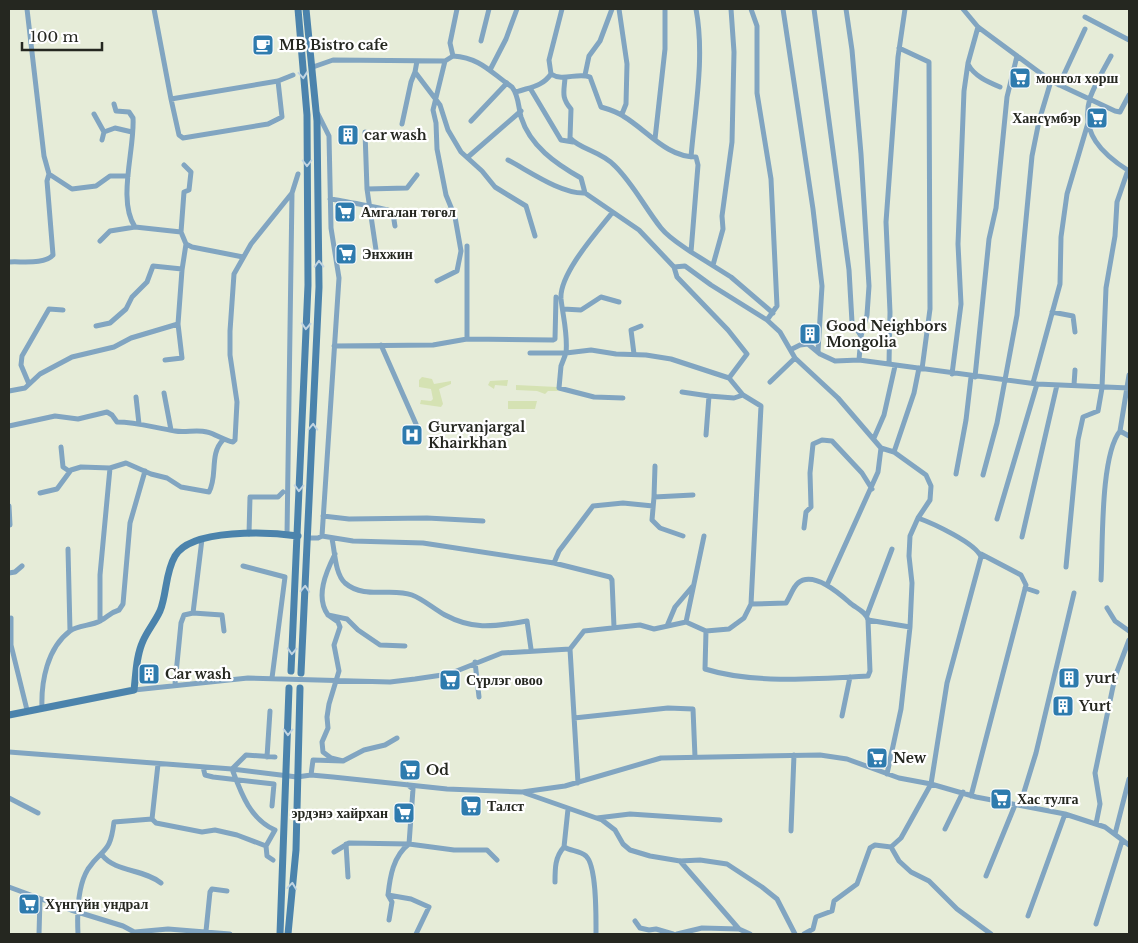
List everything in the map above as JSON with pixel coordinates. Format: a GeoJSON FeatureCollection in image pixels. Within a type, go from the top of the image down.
{"type":"FeatureCollection","features":[{"type":"Feature","properties":{"kind":"main road"},"geometry":{"type":"LineString","coordinates":[[291,671],[308,285],[307,115],[298,9]]}},
{"type":"Feature","properties":{"kind":"main road"},"geometry":{"type":"LineString","coordinates":[[301,672],[319,287],[316,112],[306,9]]}},
{"type":"Feature","properties":{"kind":"main road"},"geometry":{"type":"LineString","coordinates":[[9,715],[26,710],[134,690],[141,647],[160,611],[171,564],[176,554],[184,547],[202,539],[268,532],[298,536]]}},
{"type":"Feature","properties":{"kind":"main road"},"geometry":{"type":"LineString","coordinates":[[280,934],[289,688]]}},
{"type":"Feature","properties":{"kind":"main road"},"geometry":{"type":"LineString","coordinates":[[288,934],[296,850],[300,688]]}},
{"type":"Feature","properties":{"kind":"street"},"geometry":{"type":"LineString","coordinates":[[9,262],[40,261],[49,259],[53,255],[47,181],[49,174],[44,156],[26,9]]}},
{"type":"Feature","properties":{"kind":"street"},"geometry":{"type":"LineString","coordinates":[[154,9],[179,135],[183,138],[268,124],[283,115],[278,81]]}},
{"type":"Feature","properties":{"kind":"street"},"geometry":{"type":"LineString","coordinates":[[453,56],[450,43],[457,9]]}},
{"type":"Feature","properties":{"kind":"street"},"geometry":{"type":"LineString","coordinates":[[481,41],[489,9]]}},
{"type":"Feature","properties":{"kind":"street"},"geometry":{"type":"LineString","coordinates":[[490,70],[506,39],[517,9]]}},
{"type":"Feature","properties":{"kind":"street"},"geometry":{"type":"LineString","coordinates":[[516,92],[545,82],[551,74],[549,60],[562,9]]}},
{"type":"Feature","properties":{"kind":"street"},"geometry":{"type":"LineString","coordinates":[[585,76],[589,56],[604,34],[612,9]]}},
{"type":"Feature","properties":{"kind":"street"},"geometry":{"type":"LineString","coordinates":[[619,9],[628,64],[626,104],[622,114]]}},
{"type":"Feature","properties":{"kind":"street"},"geometry":{"type":"LineString","coordinates":[[655,139],[665,48],[665,9]]}},
{"type":"Feature","properties":{"kind":"street"},"geometry":{"type":"LineString","coordinates":[[691,157],[700,29],[696,9]]}},
{"type":"Feature","properties":{"kind":"street"},"geometry":{"type":"LineString","coordinates":[[714,265],[723,229],[722,216],[732,142],[734,52],[731,9]]}},
{"type":"Feature","properties":{"kind":"street"},"geometry":{"type":"LineString","coordinates":[[751,9],[757,26],[757,93],[771,179],[777,306],[767,320]]}},
{"type":"Feature","properties":{"kind":"street"},"geometry":{"type":"LineString","coordinates":[[783,9],[813,209],[822,286],[818,351]]}},
{"type":"Feature","properties":{"kind":"street"},"geometry":{"type":"LineString","coordinates":[[814,9],[849,270],[852,322],[861,336]]}},
{"type":"Feature","properties":{"kind":"street"},"geometry":{"type":"LineString","coordinates":[[846,9],[852,50],[861,154],[869,286],[867,315],[861,336],[859,360]]}},
{"type":"Feature","properties":{"kind":"street"},"geometry":{"type":"LineString","coordinates":[[889,364],[890,312],[886,222],[899,48],[905,9]]}},
{"type":"Feature","properties":{"kind":"street"},"geometry":{"type":"LineString","coordinates":[[963,9],[978,26],[1051,81],[1120,112],[1129,94]]}},
{"type":"Feature","properties":{"kind":"street"},"geometry":{"type":"LineString","coordinates":[[1085,17],[1129,40]]}},
{"type":"Feature","properties":{"kind":"street"},"geometry":{"type":"LineString","coordinates":[[952,374],[961,304],[959,211],[962,118],[968,64],[978,26]]}},
{"type":"Feature","properties":{"kind":"street"},"geometry":{"type":"LineString","coordinates":[[1059,85],[1085,29]]}},
{"type":"Feature","properties":{"kind":"street"},"geometry":{"type":"LineString","coordinates":[[894,452],[914,393],[930,309],[929,62],[899,48]]}},
{"type":"Feature","properties":{"kind":"street"},"geometry":{"type":"LineString","coordinates":[[313,67],[333,60],[445,61],[453,56],[470,58],[490,70],[516,92],[527,128],[543,151],[553,162],[581,178],[585,193],[612,214],[639,230],[674,267],[677,277],[728,330],[747,354],[728,378]]}},
{"type":"Feature","properties":{"kind":"street"},"geometry":{"type":"LineString","coordinates":[[956,474],[973,377],[989,239],[996,208],[1007,97],[1017,56]]}},
{"type":"Feature","properties":{"kind":"street"},"geometry":{"type":"LineString","coordinates":[[996,519],[1035,383],[1060,284],[1061,237],[1067,194],[1088,123],[1090,99],[1111,56]]}},
{"type":"Feature","properties":{"kind":"street"},"geometry":{"type":"LineString","coordinates":[[402,124],[417,61]]}},
{"type":"Feature","properties":{"kind":"street"},"geometry":{"type":"LineString","coordinates":[[436,281],[457,271],[461,251],[455,216],[446,195],[437,149],[436,123],[433,110],[445,61]]}},
{"type":"Feature","properties":{"kind":"street"},"geometry":{"type":"LineString","coordinates":[[968,64],[971,70],[984,80],[1000,87]]}},
{"type":"Feature","properties":{"kind":"street"},"geometry":{"type":"LineString","coordinates":[[415,72],[443,112],[453,140],[495,186],[526,206],[535,236]]}},
{"type":"Feature","properties":{"kind":"street"},"geometry":{"type":"LineString","coordinates":[[551,74],[565,78],[590,77],[601,107],[622,114],[665,149],[696,157],[698,165],[691,252]]}},
{"type":"Feature","properties":{"kind":"street"},"geometry":{"type":"LineString","coordinates":[[171,99],[278,81],[293,75]]}},
{"type":"Feature","properties":{"kind":"street"},"geometry":{"type":"LineString","coordinates":[[565,78],[562,92],[564,100],[571,108],[570,138],[574,143]]}},
{"type":"Feature","properties":{"kind":"street"},"geometry":{"type":"LineString","coordinates":[[983,475],[1006,378],[1017,315],[1032,156],[1039,121],[1051,81]]}},
{"type":"Feature","properties":{"kind":"street"},"geometry":{"type":"LineString","coordinates":[[471,121],[507,83]]}},
{"type":"Feature","properties":{"kind":"street"},"geometry":{"type":"LineString","coordinates":[[530,88],[560,140],[574,143],[601,154],[615,166],[643,199],[661,228],[691,252],[732,277],[773,313]]}},
{"type":"Feature","properties":{"kind":"street"},"geometry":{"type":"LineString","coordinates":[[114,104],[116,111],[129,112],[132,118],[128,176],[132,222],[135,227]]}},
{"type":"Feature","properties":{"kind":"street"},"geometry":{"type":"LineString","coordinates":[[468,158],[521,111]]}},
{"type":"Feature","properties":{"kind":"street"},"geometry":{"type":"LineString","coordinates":[[316,112],[329,136],[331,228],[339,278],[322,536]]}},
{"type":"Feature","properties":{"kind":"street"},"geometry":{"type":"LineString","coordinates":[[94,114],[104,132],[102,140]]}},
{"type":"Feature","properties":{"kind":"street"},"geometry":{"type":"LineString","coordinates":[[1066,567],[1078,440],[1084,415],[1098,411],[1102,388],[1106,288],[1115,236],[1116,202],[1129,170],[1105,155],[1088,123]]}},
{"type":"Feature","properties":{"kind":"street"},"geometry":{"type":"LineString","coordinates":[[104,132],[115,128],[132,132]]}},
{"type":"Feature","properties":{"kind":"street"},"geometry":{"type":"LineString","coordinates":[[366,132],[367,189],[376,250]]}},
{"type":"Feature","properties":{"kind":"street"},"geometry":{"type":"LineString","coordinates":[[508,160],[553,185],[578,193],[585,193]]}},
{"type":"Feature","properties":{"kind":"street"},"geometry":{"type":"LineString","coordinates":[[165,360],[182,358],[178,324],[186,244],[181,232],[184,192],[189,190],[191,172],[184,165]]}},
{"type":"Feature","properties":{"kind":"street"},"geometry":{"type":"LineString","coordinates":[[49,174],[72,189],[96,186],[110,176],[128,176]]}},
{"type":"Feature","properties":{"kind":"street"},"geometry":{"type":"LineString","coordinates":[[287,535],[292,192],[298,174]]}},
{"type":"Feature","properties":{"kind":"street"},"geometry":{"type":"LineString","coordinates":[[367,189],[407,188],[417,175]]}},
{"type":"Feature","properties":{"kind":"street"},"geometry":{"type":"LineString","coordinates":[[9,426],[55,416],[78,419],[107,412],[112,415],[116,422],[171,430],[199,430],[209,432],[222,440],[232,442],[237,434],[237,402],[230,356],[234,274],[243,257],[292,192]]}},
{"type":"Feature","properties":{"kind":"street"},"geometry":{"type":"LineString","coordinates":[[330,199],[352,201],[370,208],[390,211],[395,226]]}},
{"type":"Feature","properties":{"kind":"street"},"geometry":{"type":"LineString","coordinates":[[612,214],[589,242],[568,274],[561,297],[566,352],[561,366],[559,388],[594,397],[623,398]]}},
{"type":"Feature","properties":{"kind":"street"},"geometry":{"type":"LineString","coordinates":[[100,241],[110,231],[135,227],[181,232]]}},
{"type":"Feature","properties":{"kind":"street"},"geometry":{"type":"LineString","coordinates":[[186,244],[243,257]]}},
{"type":"Feature","properties":{"kind":"street"},"geometry":{"type":"LineString","coordinates":[[466,339],[467,246]]}},
{"type":"Feature","properties":{"kind":"street"},"geometry":{"type":"LineString","coordinates":[[96,326],[110,323],[126,309],[132,297],[147,282],[154,266],[182,269]]}},
{"type":"Feature","properties":{"kind":"street"},"geometry":{"type":"LineString","coordinates":[[674,267],[685,266],[711,285],[767,320],[780,332],[792,349],[795,358],[838,398],[882,448],[894,452],[926,475],[930,481],[932,491],[930,500],[918,518],[910,536],[909,556],[912,583],[910,627],[901,709],[887,774]]}},
{"type":"Feature","properties":{"kind":"street"},"geometry":{"type":"LineString","coordinates":[[334,346],[433,345],[466,339],[554,340],[556,296]]}},
{"type":"Feature","properties":{"kind":"street"},"geometry":{"type":"LineString","coordinates":[[563,309],[581,310],[601,297],[619,302]]}},
{"type":"Feature","properties":{"kind":"street"},"geometry":{"type":"LineString","coordinates":[[29,384],[21,365],[22,356],[49,309],[63,310]]}},
{"type":"Feature","properties":{"kind":"street"},"geometry":{"type":"LineString","coordinates":[[1052,312],[1073,316],[1075,332]]}},
{"type":"Feature","properties":{"kind":"street"},"geometry":{"type":"LineString","coordinates":[[9,391],[25,388],[46,371],[72,357],[114,347],[145,333],[178,324]]}},
{"type":"Feature","properties":{"kind":"street"},"geometry":{"type":"LineString","coordinates":[[634,354],[631,330],[641,326]]}},
{"type":"Feature","properties":{"kind":"street"},"geometry":{"type":"LineString","coordinates":[[792,349],[804,344],[814,347],[835,361],[859,360],[973,377],[1006,378],[1057,385],[1129,388]]}},
{"type":"Feature","properties":{"kind":"street"},"geometry":{"type":"LineString","coordinates":[[381,345],[416,424]]}},
{"type":"Feature","properties":{"kind":"street"},"geometry":{"type":"LineString","coordinates":[[530,353],[591,350],[671,359],[728,378],[743,395],[761,406],[751,604],[744,618],[729,629],[706,631],[686,622],[654,629],[640,625],[614,626],[584,631],[570,649],[578,782]]}},
{"type":"Feature","properties":{"kind":"street"},"geometry":{"type":"LineString","coordinates":[[770,382],[795,358]]}},
{"type":"Feature","properties":{"kind":"street"},"geometry":{"type":"LineString","coordinates":[[874,438],[884,416],[896,366]]}},
{"type":"Feature","properties":{"kind":"street"},"geometry":{"type":"LineString","coordinates":[[1074,385],[1075,370]]}},
{"type":"Feature","properties":{"kind":"street"},"geometry":{"type":"LineString","coordinates":[[1101,580],[1107,466],[1115,437],[1120,431],[1129,388],[1129,375]]}},
{"type":"Feature","properties":{"kind":"street"},"geometry":{"type":"LineString","coordinates":[[1022,537],[1057,385]]}},
{"type":"Feature","properties":{"kind":"street"},"geometry":{"type":"LineString","coordinates":[[682,392],[734,398],[743,395]]}},
{"type":"Feature","properties":{"kind":"street"},"geometry":{"type":"LineString","coordinates":[[164,393],[171,430]]}},
{"type":"Feature","properties":{"kind":"street"},"geometry":{"type":"LineString","coordinates":[[706,435],[709,396]]}},
{"type":"Feature","properties":{"kind":"street"},"geometry":{"type":"LineString","coordinates":[[136,397],[139,424]]}},
{"type":"Feature","properties":{"kind":"street"},"geometry":{"type":"LineString","coordinates":[[1120,431],[1129,436]]}},
{"type":"Feature","properties":{"kind":"street"},"geometry":{"type":"LineString","coordinates":[[40,492],[57,489],[69,471],[81,467],[110,468],[126,463],[168,478],[181,486],[209,492],[212,486],[216,451],[222,440]]}},
{"type":"Feature","properties":{"kind":"street"},"geometry":{"type":"LineString","coordinates":[[804,528],[806,512],[811,507],[810,473],[813,444],[822,440],[832,440],[862,474],[872,489]]}},
{"type":"Feature","properties":{"kind":"street"},"geometry":{"type":"LineString","coordinates":[[61,448],[63,466],[69,471]]}},
{"type":"Feature","properties":{"kind":"street"},"geometry":{"type":"LineString","coordinates":[[827,585],[872,489],[878,472],[882,448]]}},
{"type":"Feature","properties":{"kind":"street"},"geometry":{"type":"LineString","coordinates":[[655,466],[652,520],[660,528],[683,536]]}},
{"type":"Feature","properties":{"kind":"street"},"geometry":{"type":"LineString","coordinates":[[100,621],[100,575],[110,468]]}},
{"type":"Feature","properties":{"kind":"street"},"geometry":{"type":"LineString","coordinates":[[42,708],[42,688],[49,661],[56,647],[70,631],[100,621],[108,613],[119,610],[124,604],[130,523],[145,471]]}},
{"type":"Feature","properties":{"kind":"street"},"geometry":{"type":"LineString","coordinates":[[249,534],[250,497],[278,497],[283,492]]}},
{"type":"Feature","properties":{"kind":"street"},"geometry":{"type":"LineString","coordinates":[[654,497],[693,495]]}},
{"type":"Feature","properties":{"kind":"street"},"geometry":{"type":"LineString","coordinates":[[554,563],[559,551],[593,506],[623,503],[653,506]]}},
{"type":"Feature","properties":{"kind":"street"},"geometry":{"type":"LineString","coordinates":[[9,506],[10,525]]}},
{"type":"Feature","properties":{"kind":"street"},"geometry":{"type":"LineString","coordinates":[[324,516],[349,519],[427,518],[483,521]]}},
{"type":"Feature","properties":{"kind":"street"},"geometry":{"type":"LineString","coordinates":[[918,518],[944,530],[980,553],[1021,575],[1025,588],[972,796]]}},
{"type":"Feature","properties":{"kind":"street"},"geometry":{"type":"LineString","coordinates":[[308,538],[322,536],[332,539],[423,543],[554,563],[610,577],[614,597],[612,608],[614,626]]}},
{"type":"Feature","properties":{"kind":"street"},"geometry":{"type":"LineString","coordinates":[[686,622],[704,536]]}},
{"type":"Feature","properties":{"kind":"street"},"geometry":{"type":"LineString","coordinates":[[193,612],[202,539]]}},
{"type":"Feature","properties":{"kind":"street"},"geometry":{"type":"LineString","coordinates":[[332,539],[343,582],[353,589],[367,592],[411,594],[447,616],[463,623],[477,626],[484,627],[527,622],[531,649]]}},
{"type":"Feature","properties":{"kind":"street"},"geometry":{"type":"LineString","coordinates":[[68,549],[70,631]]}},
{"type":"Feature","properties":{"kind":"street"},"geometry":{"type":"LineString","coordinates":[[706,631],[705,669],[712,671],[788,679],[869,675],[868,617],[892,549]]}},
{"type":"Feature","properties":{"kind":"street"},"geometry":{"type":"LineString","coordinates":[[891,848],[901,838],[931,784],[947,683],[981,556],[980,553]]}},
{"type":"Feature","properties":{"kind":"street"},"geometry":{"type":"LineString","coordinates":[[335,554],[323,587],[323,608],[328,615],[338,622],[340,627],[334,645],[338,670],[334,680],[335,686],[327,717],[328,728],[322,742],[323,752],[331,758],[344,761]]}},
{"type":"Feature","properties":{"kind":"street"},"geometry":{"type":"LineString","coordinates":[[9,572],[15,572],[22,566]]}},
{"type":"Feature","properties":{"kind":"street"},"geometry":{"type":"LineString","coordinates":[[243,566],[284,577],[272,678]]}},
{"type":"Feature","properties":{"kind":"street"},"geometry":{"type":"LineString","coordinates":[[751,604],[786,603],[798,583],[806,580],[827,585],[843,595],[848,602],[868,617],[910,627]]}},
{"type":"Feature","properties":{"kind":"street"},"geometry":{"type":"LineString","coordinates":[[667,626],[675,607],[693,586]]}},
{"type":"Feature","properties":{"kind":"street"},"geometry":{"type":"LineString","coordinates":[[1025,588],[1037,592]]}},
{"type":"Feature","properties":{"kind":"street"},"geometry":{"type":"LineString","coordinates":[[986,876],[1018,805],[1036,753],[1074,593]]}},
{"type":"Feature","properties":{"kind":"street"},"geometry":{"type":"LineString","coordinates":[[1107,608],[1115,621],[1129,631]]}},
{"type":"Feature","properties":{"kind":"street"},"geometry":{"type":"LineString","coordinates":[[176,684],[180,623],[184,615],[193,612],[222,615],[224,631]]}},
{"type":"Feature","properties":{"kind":"street"},"geometry":{"type":"LineString","coordinates":[[328,615],[348,619],[358,630],[380,645],[405,646]]}},
{"type":"Feature","properties":{"kind":"street"},"geometry":{"type":"LineString","coordinates":[[11,618],[12,645],[26,710]]}},
{"type":"Feature","properties":{"kind":"street"},"geometry":{"type":"LineString","coordinates":[[1096,824],[1100,804],[1095,773],[1115,677],[1129,640]]}},
{"type":"Feature","properties":{"kind":"street"},"geometry":{"type":"LineString","coordinates":[[134,690],[176,684],[272,678],[390,682],[415,680],[449,674],[496,654],[531,649],[570,649]]}},
{"type":"Feature","properties":{"kind":"street"},"geometry":{"type":"LineString","coordinates":[[474,662],[480,697]]}},
{"type":"Feature","properties":{"kind":"street"},"geometry":{"type":"LineString","coordinates":[[842,716],[850,677]]}},
{"type":"Feature","properties":{"kind":"street"},"geometry":{"type":"LineString","coordinates":[[574,718],[668,708],[693,709],[695,757]]}},
{"type":"Feature","properties":{"kind":"street"},"geometry":{"type":"LineString","coordinates":[[267,757],[270,711]]}},
{"type":"Feature","properties":{"kind":"street"},"geometry":{"type":"LineString","coordinates":[[311,775],[313,760],[344,761],[364,750],[385,745],[397,738]]}},
{"type":"Feature","properties":{"kind":"street"},"geometry":{"type":"LineString","coordinates":[[9,752],[232,769],[297,777],[311,775],[447,789],[522,792],[610,774],[647,760],[695,757],[820,755],[848,759],[887,774],[963,792],[972,796],[1065,814],[1096,824],[1115,834],[1129,845]]}},
{"type":"Feature","properties":{"kind":"street"},"geometry":{"type":"LineString","coordinates":[[232,769],[246,755],[275,757]]}},
{"type":"Feature","properties":{"kind":"street"},"geometry":{"type":"LineString","coordinates":[[791,831],[794,755]]}},
{"type":"Feature","properties":{"kind":"street"},"geometry":{"type":"LineString","coordinates":[[152,820],[158,764]]}},
{"type":"Feature","properties":{"kind":"street"},"geometry":{"type":"LineString","coordinates":[[203,767],[205,775],[274,784],[272,806]]}},
{"type":"Feature","properties":{"kind":"street"},"geometry":{"type":"LineString","coordinates":[[232,769],[246,803],[262,824],[275,830],[266,846],[268,856],[273,860]]}},
{"type":"Feature","properties":{"kind":"street"},"geometry":{"type":"LineString","coordinates":[[1115,834],[1129,779]]}},
{"type":"Feature","properties":{"kind":"street"},"geometry":{"type":"LineString","coordinates":[[389,920],[392,902],[388,896],[390,876],[401,850],[409,844],[413,789],[408,784]]}},
{"type":"Feature","properties":{"kind":"street"},"geometry":{"type":"LineString","coordinates":[[522,792],[597,818],[610,825],[623,844],[630,850],[650,856],[680,861],[700,860],[726,864],[762,886],[777,899],[795,934]]}},
{"type":"Feature","properties":{"kind":"street"},"geometry":{"type":"LineString","coordinates":[[944,829],[963,792]]}},
{"type":"Feature","properties":{"kind":"street"},"geometry":{"type":"LineString","coordinates":[[9,798],[38,813]]}},
{"type":"Feature","properties":{"kind":"street"},"geometry":{"type":"LineString","coordinates":[[555,882],[559,853],[564,847],[568,809]]}},
{"type":"Feature","properties":{"kind":"street"},"geometry":{"type":"LineString","coordinates":[[597,818],[630,814],[720,820]]}},
{"type":"Feature","properties":{"kind":"street"},"geometry":{"type":"LineString","coordinates":[[1028,916],[1065,814]]}},
{"type":"Feature","properties":{"kind":"street"},"geometry":{"type":"LineString","coordinates":[[78,934],[77,912],[84,878],[89,868],[110,846],[114,822],[152,820],[156,823],[202,832],[215,830],[237,835],[266,846]]}},
{"type":"Feature","properties":{"kind":"street"},"geometry":{"type":"LineString","coordinates":[[1096,924],[1122,841]]}},
{"type":"Feature","properties":{"kind":"street"},"geometry":{"type":"LineString","coordinates":[[346,844],[348,878]]}},
{"type":"Feature","properties":{"kind":"street"},"geometry":{"type":"LineString","coordinates":[[334,852],[346,844],[409,844],[454,850],[487,850],[497,860]]}},
{"type":"Feature","properties":{"kind":"street"},"geometry":{"type":"LineString","coordinates":[[804,934],[813,929],[816,917],[832,910],[834,901],[857,884],[870,848],[875,845],[891,848]]}},
{"type":"Feature","properties":{"kind":"street"},"geometry":{"type":"LineString","coordinates":[[564,847],[585,856],[592,867],[596,934]]}},
{"type":"Feature","properties":{"kind":"street"},"geometry":{"type":"LineString","coordinates":[[891,848],[898,861],[911,872],[929,881],[957,908],[991,934]]}},
{"type":"Feature","properties":{"kind":"street"},"geometry":{"type":"LineString","coordinates":[[102,855],[110,862],[152,875],[161,883]]}},
{"type":"Feature","properties":{"kind":"street"},"geometry":{"type":"LineString","coordinates":[[680,861],[739,929]]}},
{"type":"Feature","properties":{"kind":"street"},"geometry":{"type":"LineString","coordinates":[[9,887],[136,933],[168,928],[230,934]]}},
{"type":"Feature","properties":{"kind":"street"},"geometry":{"type":"LineString","coordinates":[[206,931],[210,892],[212,890],[227,892]]}},
{"type":"Feature","properties":{"kind":"street"},"geometry":{"type":"LineString","coordinates":[[388,896],[410,899],[429,907],[416,934]]}},
{"type":"Feature","properties":{"kind":"street"},"geometry":{"type":"LineString","coordinates":[[39,934],[40,899]]}},
{"type":"Feature","properties":{"kind":"street"},"geometry":{"type":"LineString","coordinates":[[635,921],[640,928],[656,929],[673,934]]}},
{"type":"Feature","properties":{"kind":"street"},"geometry":{"type":"LineString","coordinates":[[677,934],[702,928],[739,929],[750,934]]}},
{"type":"Feature","properties":{"kind":"green space"},"geometry":{"type":"Polygon","coordinates":[[[422,377],[432,379],[434,384],[451,381],[451,384],[439,389],[443,404],[441,407],[420,404],[421,400],[431,401],[433,399],[431,389],[419,387],[419,380],[422,377]]]}},
{"type":"Feature","properties":{"kind":"green space"},"geometry":{"type":"Polygon","coordinates":[[[508,380],[507,386],[495,385],[494,389],[488,385],[490,381],[508,380]]]}},
{"type":"Feature","properties":{"kind":"green space"},"geometry":{"type":"Polygon","coordinates":[[[516,385],[557,387],[558,391],[548,391],[545,394],[537,391],[516,390],[516,385]]]}},
{"type":"Feature","properties":{"kind":"green space"},"geometry":{"type":"Polygon","coordinates":[[[508,401],[537,401],[535,409],[508,409],[508,401]]]}},
{"type":"Feature","properties":{"kind":"place","name":"MB Bistro cafe"},"geometry":{"type":"Point","coordinates":[263,45]}},
{"type":"Feature","properties":{"kind":"place","name":"монгол хөрш"},"geometry":{"type":"Point","coordinates":[1020,78]}},
{"type":"Feature","properties":{"kind":"place","name":"Хансүмбэр"},"geometry":{"type":"Point","coordinates":[1097,118]}},
{"type":"Feature","properties":{"kind":"place","name":"car wash"},"geometry":{"type":"Point","coordinates":[348,135]}},
{"type":"Feature","properties":{"kind":"place","name":"Амгалан төгөл"},"geometry":{"type":"Point","coordinates":[345,212]}},
{"type":"Feature","properties":{"kind":"place","name":"Энхжин"},"geometry":{"type":"Point","coordinates":[346,254]}},
{"type":"Feature","properties":{"kind":"place","name":"Good Neighbors Mongolia"},"geometry":{"type":"Point","coordinates":[810,334]}},
{"type":"Feature","properties":{"kind":"place","name":"Gurvanjargal Khairkhan"},"geometry":{"type":"Point","coordinates":[412,435]}},
{"type":"Feature","properties":{"kind":"place","name":"Car wash"},"geometry":{"type":"Point","coordinates":[149,674]}},
{"type":"Feature","properties":{"kind":"place","name":"yurt"},"geometry":{"type":"Point","coordinates":[1069,678]}},
{"type":"Feature","properties":{"kind":"place","name":"Сүрлэг овоо"},"geometry":{"type":"Point","coordinates":[450,680]}},
{"type":"Feature","properties":{"kind":"place","name":"Yurt"},"geometry":{"type":"Point","coordinates":[1063,706]}},
{"type":"Feature","properties":{"kind":"place","name":"New"},"geometry":{"type":"Point","coordinates":[877,758]}},
{"type":"Feature","properties":{"kind":"place","name":"Od"},"geometry":{"type":"Point","coordinates":[410,770]}},
{"type":"Feature","properties":{"kind":"place","name":"Хас тулга"},"geometry":{"type":"Point","coordinates":[1001,799]}},
{"type":"Feature","properties":{"kind":"place","name":"Талст"},"geometry":{"type":"Point","coordinates":[471,806]}},
{"type":"Feature","properties":{"kind":"place","name":"эрдэнэ хайрхан"},"geometry":{"type":"Point","coordinates":[404,813]}},
{"type":"Feature","properties":{"kind":"place","name":"Хүнгүйн ундрал"},"geometry":{"type":"Point","coordinates":[29,904]}}]}
